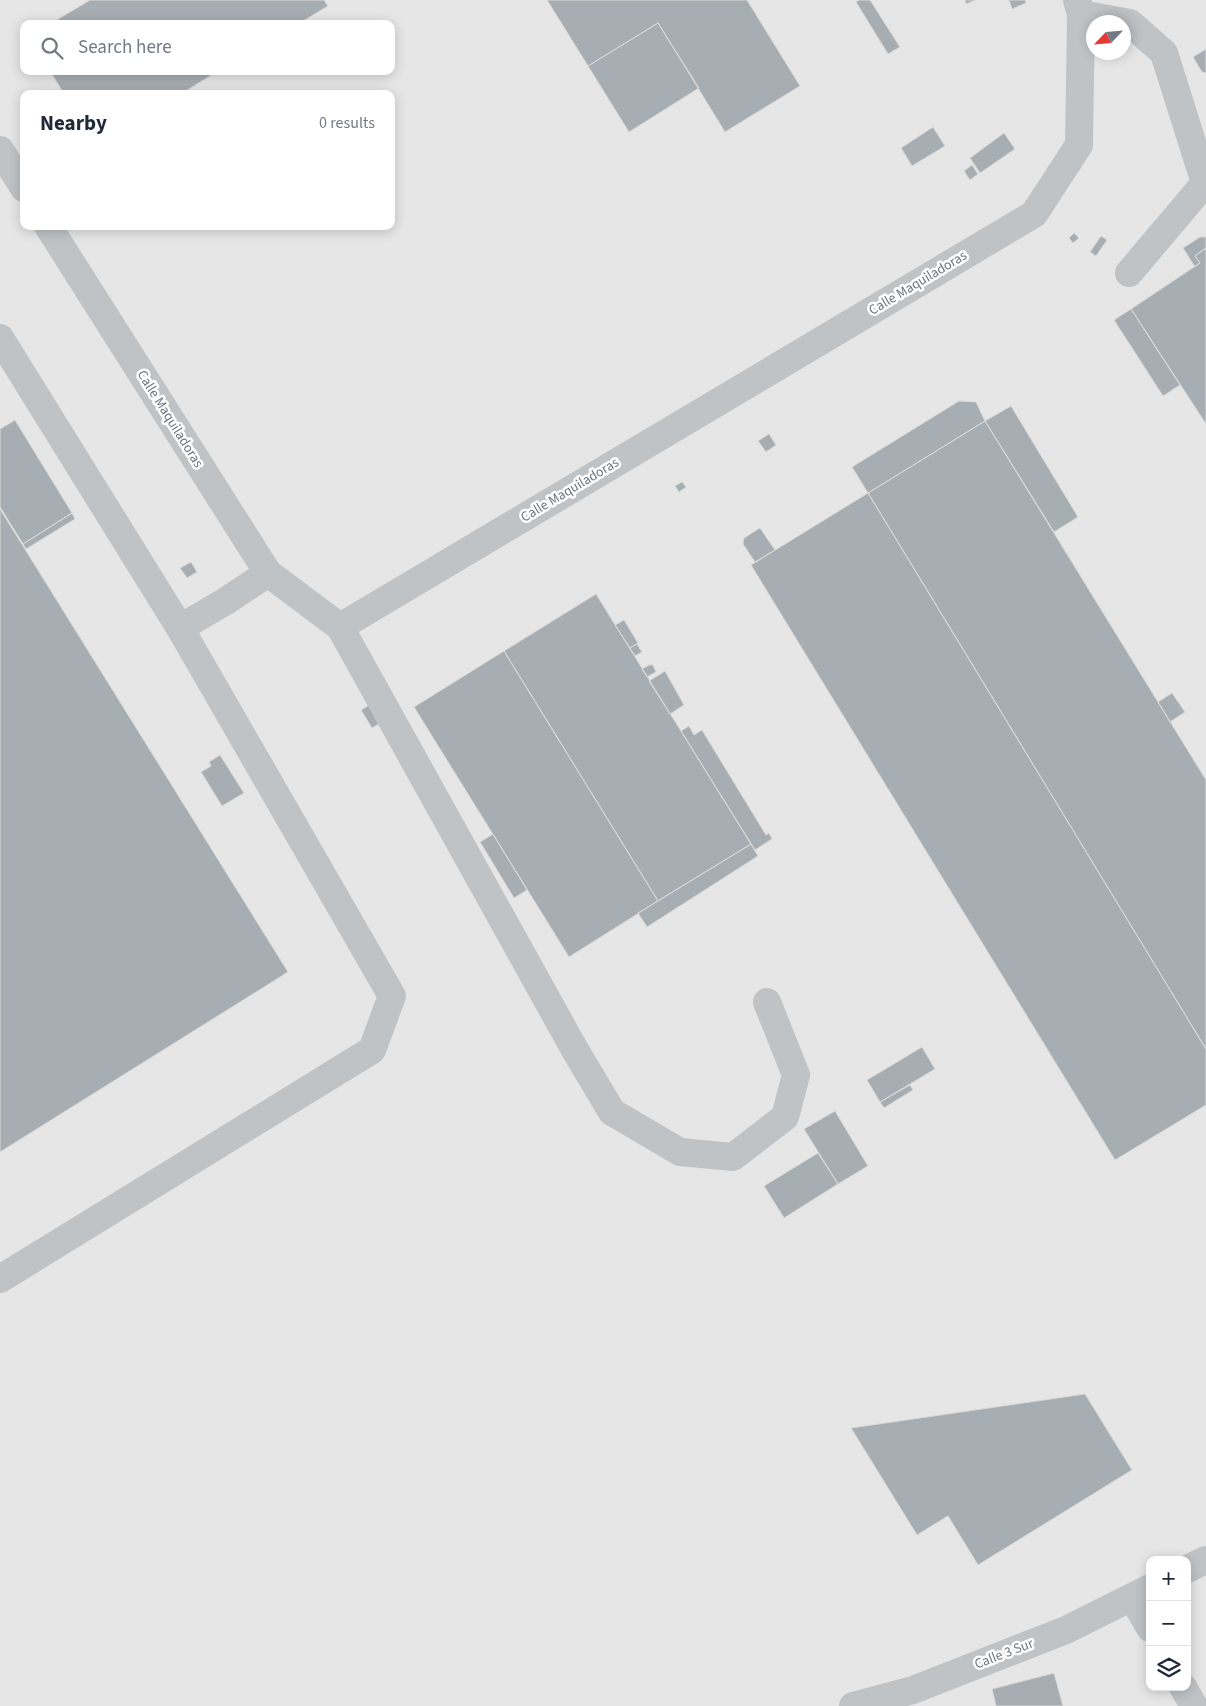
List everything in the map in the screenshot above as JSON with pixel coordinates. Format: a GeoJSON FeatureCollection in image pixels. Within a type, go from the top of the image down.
{"type":"FeatureCollection","features":[{"type":"Feature","properties":{"kind":"street"},"geometry":{"type":"LineString","coordinates":[[1079,7],[1130,23],[1164,53],[1206,184],[1129,273]]}},
{"type":"Feature","properties":{"kind":"street","name":"Calle Maquiladoras"},"geometry":{"type":"LineString","coordinates":[[51,230],[268,573],[340,627],[1034,214],[1079,145],[1079,7]]}},
{"type":"Feature","properties":{"kind":"street"},"geometry":{"type":"LineString","coordinates":[[0,150],[20,182]]}},
{"type":"Feature","properties":{"kind":"street"},"geometry":{"type":"LineString","coordinates":[[0,338],[180,628],[392,996],[372,1050],[0,1279]]}},
{"type":"Feature","properties":{"kind":"street"},"geometry":{"type":"LineString","coordinates":[[180,628],[268,573]]}},
{"type":"Feature","properties":{"kind":"street"},"geometry":{"type":"LineString","coordinates":[[340,627],[570,1041],[612,1112],[680,1152],[733,1157],[785,1117],[796,1075],[767,1002]]}},
{"type":"Feature","properties":{"kind":"street"},"geometry":{"type":"LineString","coordinates":[[1191,1567],[1206,1560]]}},
{"type":"Feature","properties":{"kind":"street"},"geometry":{"type":"LineString","coordinates":[[1141,1592],[1146,1612]]}},
{"type":"Feature","properties":{"kind":"street","name":"Calle 3 Sur"},"geometry":{"type":"LineString","coordinates":[[853,1706],[913,1690],[1066,1630],[1141,1592]]}},
{"type":"Feature","properties":{"kind":"street"},"geometry":{"type":"LineString","coordinates":[[1185,1691],[1194,1706]]}},
{"type":"Feature","properties":{"kind":"shaded area"},"geometry":{"type":"Polygon","coordinates":[[[0,0],[1206,0],[1206,1706],[0,1706],[0,0]]]}},
{"type":"Feature","properties":{"kind":"building"},"geometry":{"type":"Polygon","coordinates":[[[90,0],[324,0],[328,6],[305,20],[57,20],[90,0]]]}},
{"type":"Feature","properties":{"kind":"building"},"geometry":{"type":"Polygon","coordinates":[[[547,0],[747,0],[800,86],[725,132],[658,23],[588,66],[547,0]]]}},
{"type":"Feature","properties":{"kind":"building"},"geometry":{"type":"Polygon","coordinates":[[[859,0],[870,0],[900,47],[888,54],[856,2],[859,0]]]}},
{"type":"Feature","properties":{"kind":"building"},"geometry":{"type":"Polygon","coordinates":[[[965,0],[976,0],[966,4],[965,0]]]}},
{"type":"Feature","properties":{"kind":"building"},"geometry":{"type":"Polygon","coordinates":[[[1009,0],[1025,0],[1026,3],[1012,9],[1009,0]]]}},
{"type":"Feature","properties":{"kind":"building"},"geometry":{"type":"Polygon","coordinates":[[[658,23],[699,88],[629,132],[588,66],[658,23]]]}},
{"type":"Feature","properties":{"kind":"building"},"geometry":{"type":"Polygon","coordinates":[[[1206,49],[1206,73],[1202,72],[1193,57],[1206,49]]]}},
{"type":"Feature","properties":{"kind":"building"},"geometry":{"type":"Polygon","coordinates":[[[52,75],[212,75],[187,90],[62,90],[52,75]]]}},
{"type":"Feature","properties":{"kind":"building"},"geometry":{"type":"Polygon","coordinates":[[[933,127],[945,146],[912,166],[901,148],[933,127]]]}},
{"type":"Feature","properties":{"kind":"building"},"geometry":{"type":"Polygon","coordinates":[[[1004,133],[1015,149],[980,173],[970,158],[1004,133]]]}},
{"type":"Feature","properties":{"kind":"building"},"geometry":{"type":"Polygon","coordinates":[[[972,165],[978,174],[970,180],[964,171],[972,165]]]}},
{"type":"Feature","properties":{"kind":"building"},"geometry":{"type":"Polygon","coordinates":[[[1074,233],[1079,238],[1073,243],[1069,238],[1074,233]]]}},
{"type":"Feature","properties":{"kind":"building"},"geometry":{"type":"Polygon","coordinates":[[[1101,236],[1107,240],[1096,256],[1090,252],[1101,236]]]}},
{"type":"Feature","properties":{"kind":"building"},"geometry":{"type":"Polygon","coordinates":[[[1200,237],[1206,237],[1206,248],[1195,256],[1200,263],[1195,267],[1183,248],[1200,237]]]}},
{"type":"Feature","properties":{"kind":"building"},"geometry":{"type":"Polygon","coordinates":[[[1206,248],[1206,424],[1131,309],[1200,263],[1195,256],[1206,248]]]}},
{"type":"Feature","properties":{"kind":"building"},"geometry":{"type":"Polygon","coordinates":[[[1131,309],[1180,385],[1163,396],[1114,320],[1131,309]]]}},
{"type":"Feature","properties":{"kind":"building"},"geometry":{"type":"Polygon","coordinates":[[[959,401],[976,402],[985,421],[868,493],[852,467],[959,401]]]}},
{"type":"Feature","properties":{"kind":"building"},"geometry":{"type":"Polygon","coordinates":[[[1011,406],[1078,517],[1054,532],[985,421],[1011,406]]]}},
{"type":"Feature","properties":{"kind":"building"},"geometry":{"type":"Polygon","coordinates":[[[15,420],[72,513],[23,544],[0,507],[0,429],[15,420]]]}},
{"type":"Feature","properties":{"kind":"building"},"geometry":{"type":"Polygon","coordinates":[[[985,421],[1206,780],[1206,1049],[868,493],[985,421]]]}},
{"type":"Feature","properties":{"kind":"building"},"geometry":{"type":"Polygon","coordinates":[[[769,434],[776,445],[766,452],[758,441],[769,434]]]}},
{"type":"Feature","properties":{"kind":"building"},"geometry":{"type":"Polygon","coordinates":[[[682,482],[686,487],[679,492],[675,486],[682,482]]]}},
{"type":"Feature","properties":{"kind":"building"},"geometry":{"type":"Polygon","coordinates":[[[868,493],[1206,1049],[1206,1105],[1115,1160],[751,565],[868,493]]]}},
{"type":"Feature","properties":{"kind":"building"},"geometry":{"type":"Polygon","coordinates":[[[0,509],[288,972],[0,1152],[0,509]]]}},
{"type":"Feature","properties":{"kind":"building"},"geometry":{"type":"Polygon","coordinates":[[[72,513],[75,519],[26,549],[23,544],[72,513]]]}},
{"type":"Feature","properties":{"kind":"building"},"geometry":{"type":"Polygon","coordinates":[[[760,528],[775,550],[755,562],[743,544],[744,538],[760,528]]]}},
{"type":"Feature","properties":{"kind":"building"},"geometry":{"type":"Polygon","coordinates":[[[191,562],[197,572],[187,578],[180,568],[191,562]]]}},
{"type":"Feature","properties":{"kind":"building"},"geometry":{"type":"Polygon","coordinates":[[[596,594],[751,844],[658,901],[504,651],[596,594]]]}},
{"type":"Feature","properties":{"kind":"building"},"geometry":{"type":"Polygon","coordinates":[[[624,620],[638,643],[630,648],[615,625],[624,620]]]}},
{"type":"Feature","properties":{"kind":"building"},"geometry":{"type":"Polygon","coordinates":[[[637,644],[642,652],[635,656],[630,648],[637,644]]]}},
{"type":"Feature","properties":{"kind":"building"},"geometry":{"type":"Polygon","coordinates":[[[504,651],[658,901],[569,957],[414,707],[504,651]]]}},
{"type":"Feature","properties":{"kind":"building"},"geometry":{"type":"Polygon","coordinates":[[[653,665],[656,672],[647,677],[642,669],[653,665]]]}},
{"type":"Feature","properties":{"kind":"building"},"geometry":{"type":"Polygon","coordinates":[[[665,671],[684,705],[670,714],[649,681],[665,671]]]}},
{"type":"Feature","properties":{"kind":"building"},"geometry":{"type":"Polygon","coordinates":[[[1172,693],[1185,712],[1170,722],[1158,702],[1172,693]]]}},
{"type":"Feature","properties":{"kind":"building"},"geometry":{"type":"Polygon","coordinates":[[[371,704],[382,722],[372,728],[361,710],[371,704]]]}},
{"type":"Feature","properties":{"kind":"building"},"geometry":{"type":"Polygon","coordinates":[[[689,726],[694,735],[702,730],[766,835],[769,833],[772,839],[755,850],[681,731],[689,726]]]}},
{"type":"Feature","properties":{"kind":"building"},"geometry":{"type":"Polygon","coordinates":[[[220,755],[244,793],[222,806],[201,772],[211,766],[209,762],[220,755]]]}},
{"type":"Feature","properties":{"kind":"building"},"geometry":{"type":"Polygon","coordinates":[[[493,834],[527,890],[514,898],[480,842],[493,834]]]}},
{"type":"Feature","properties":{"kind":"building"},"geometry":{"type":"Polygon","coordinates":[[[751,844],[758,856],[647,927],[638,913],[751,844]]]}},
{"type":"Feature","properties":{"kind":"building"},"geometry":{"type":"Polygon","coordinates":[[[922,1047],[935,1069],[880,1102],[867,1080],[922,1047]]]}},
{"type":"Feature","properties":{"kind":"building"},"geometry":{"type":"Polygon","coordinates":[[[910,1085],[913,1090],[884,1108],[880,1102],[910,1085]]]}},
{"type":"Feature","properties":{"kind":"building"},"geometry":{"type":"Polygon","coordinates":[[[835,1111],[868,1166],[838,1184],[804,1129],[835,1111]]]}},
{"type":"Feature","properties":{"kind":"building"},"geometry":{"type":"Polygon","coordinates":[[[818,1153],[838,1184],[784,1218],[764,1186],[818,1153]]]}},
{"type":"Feature","properties":{"kind":"building"},"geometry":{"type":"Polygon","coordinates":[[[1085,1394],[1132,1470],[978,1565],[948,1516],[917,1535],[851,1428],[1085,1394]]]}},
{"type":"Feature","properties":{"kind":"building"},"geometry":{"type":"Polygon","coordinates":[[[1054,1673],[1063,1706],[996,1706],[992,1689],[1054,1673]]]}}]}
